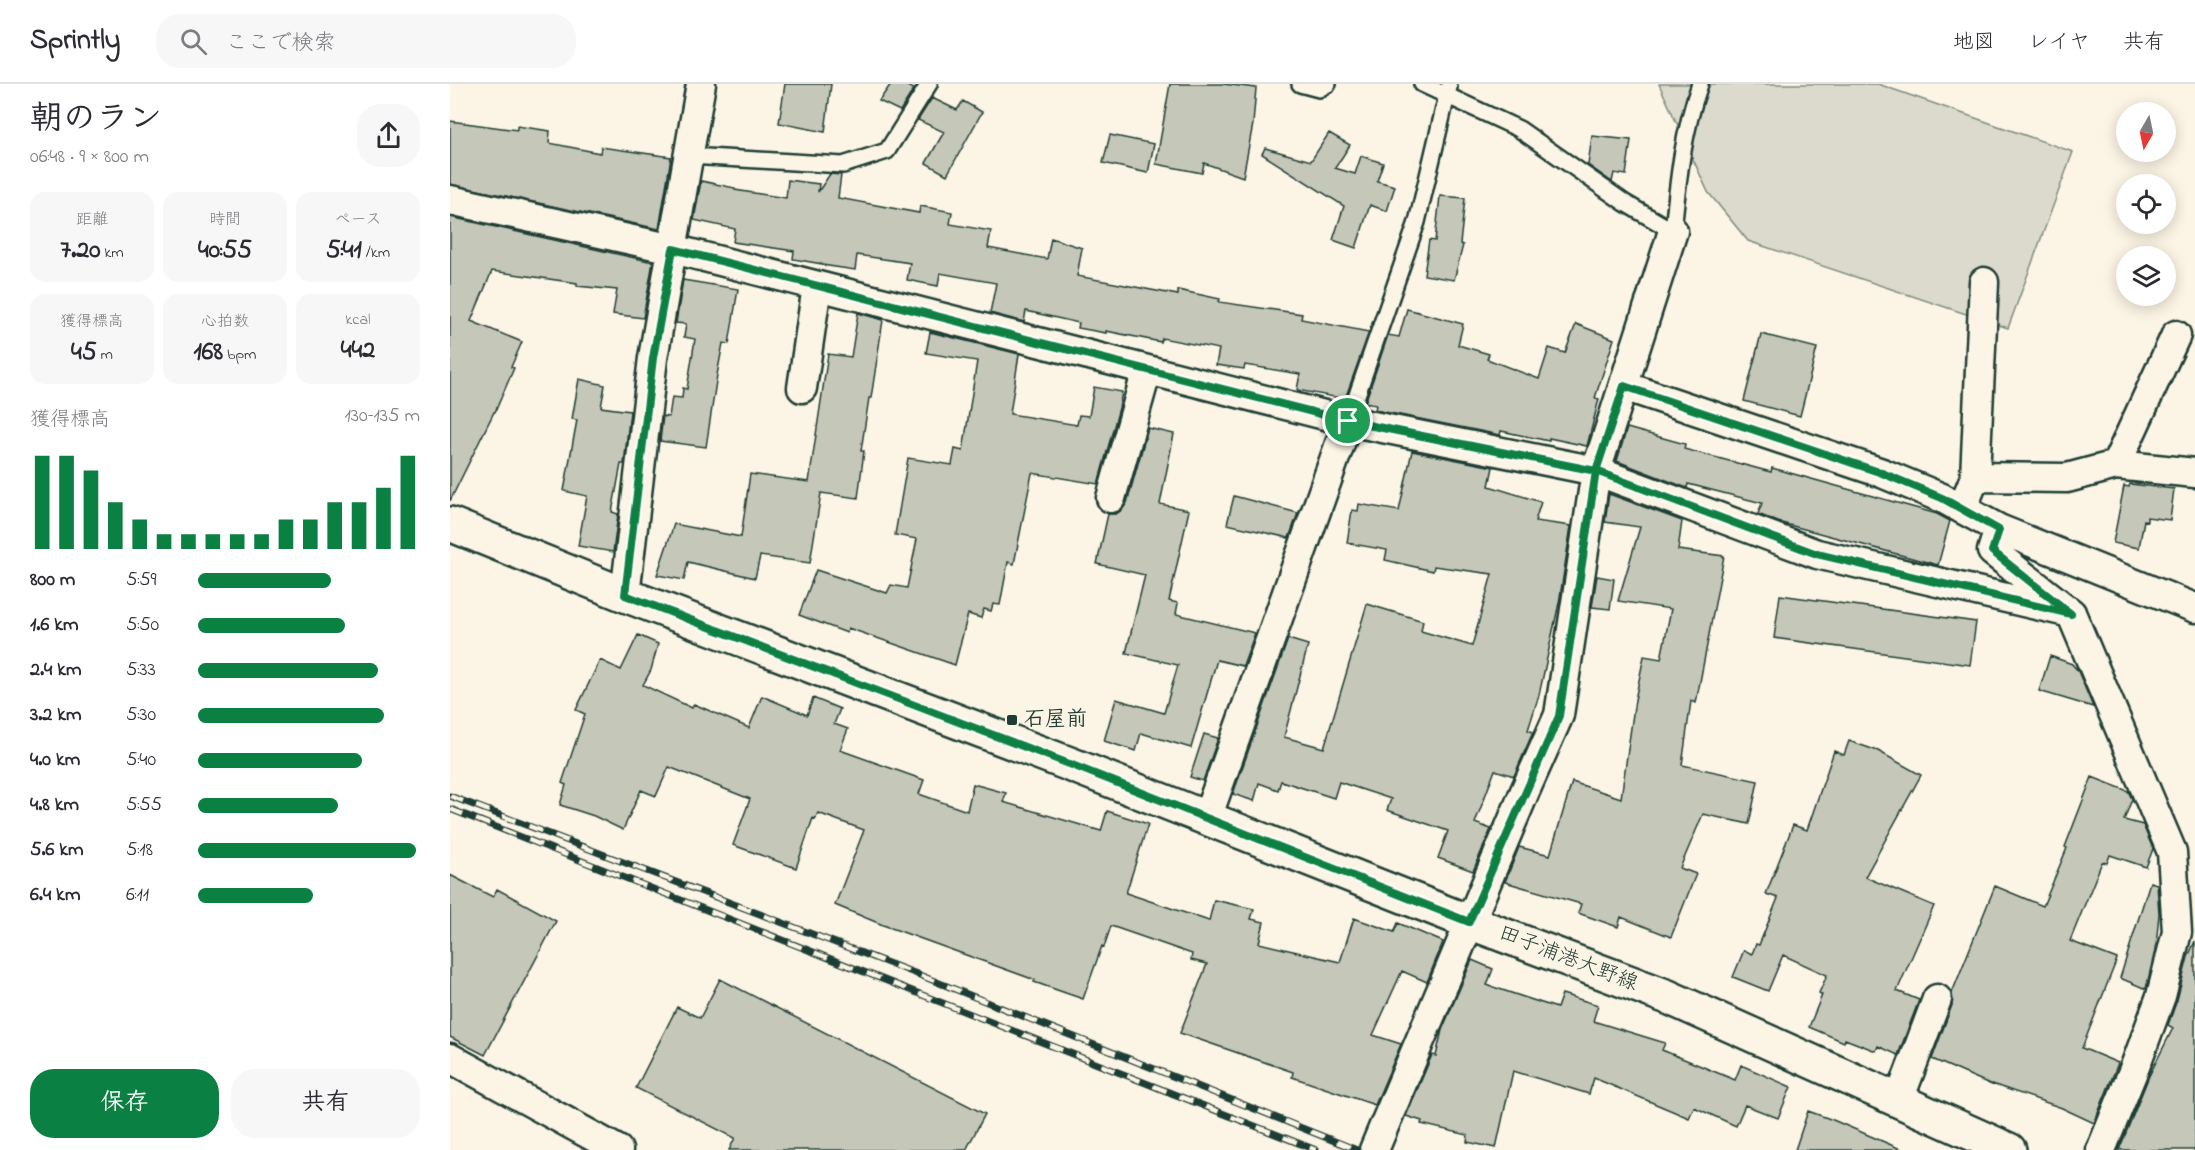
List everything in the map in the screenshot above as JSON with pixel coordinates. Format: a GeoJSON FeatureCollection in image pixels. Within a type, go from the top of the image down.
{"type":"FeatureCollection","features":[{"type":"Feature","properties":{"kind":"main road","name":"田子浦港大野線"},"geometry":{"type":"LineString","coordinates":[[450,524],[625,595],[1668,997],[2009,1150]]}},
{"type":"Feature","properties":{"kind":"street"},"geometry":{"type":"LineString","coordinates":[[625,595],[653,358],[701,84]]}},
{"type":"Feature","properties":{"kind":"street"},"geometry":{"type":"LineString","coordinates":[[450,200],[673,249],[1348,421],[1596,471],[1817,554],[2071,614]]}},
{"type":"Feature","properties":{"kind":"street"},"geometry":{"type":"LineString","coordinates":[[1374,1150],[1469,922],[1559,716],[1596,471],[1673,231]]}},
{"type":"Feature","properties":{"kind":"street"},"geometry":{"type":"LineString","coordinates":[[1962,509],[1975,477],[1984,282]]}},
{"type":"Feature","properties":{"kind":"street"},"geometry":{"type":"LineString","coordinates":[[802,388],[817,286]]}},
{"type":"Feature","properties":{"kind":"street"},"geometry":{"type":"LineString","coordinates":[[2116,465],[2176,335]]}},
{"type":"Feature","properties":{"kind":"street"},"geometry":{"type":"LineString","coordinates":[[1111,498],[1147,370]]}},
{"type":"Feature","properties":{"kind":"street"},"geometry":{"type":"LineString","coordinates":[[1624,386],[1882,473],[1942,498],[1999,530],[2195,608]]}},
{"type":"Feature","properties":{"kind":"street"},"geometry":{"type":"LineString","coordinates":[[1207,818],[1348,421]]}},
{"type":"Feature","properties":{"kind":"street"},"geometry":{"type":"LineString","coordinates":[[1975,477],[2067,478],[2116,465],[2195,473]]}},
{"type":"Feature","properties":{"kind":"street"},"geometry":{"type":"LineString","coordinates":[[1999,530],[1992,551],[2071,614],[2172,852],[2186,935],[2101,1150]]}},
{"type":"Feature","properties":{"kind":"street"},"geometry":{"type":"LineString","coordinates":[[1899,1100],[1937,999]]}},
{"type":"Feature","properties":{"kind":"street"},"geometry":{"type":"LineString","coordinates":[[450,1058],[618,1150]]}},
{"type":"Feature","properties":{"kind":"lane"},"geometry":{"type":"LineString","coordinates":[[688,156],[843,165],[887,151],[929,84]]}},
{"type":"Feature","properties":{"kind":"lane"},"geometry":{"type":"LineString","coordinates":[[1299,84],[1319,89],[1328,84]]}},
{"type":"Feature","properties":{"kind":"lane"},"geometry":{"type":"LineString","coordinates":[[1422,84],[1449,89],[1519,129],[1625,203],[1673,231],[1678,175],[1689,115],[1700,84]]}},
{"type":"Feature","properties":{"kind":"lane"},"geometry":{"type":"LineString","coordinates":[[1348,421],[1417,222],[1449,89]]}},
{"type":"Feature","properties":{"kind":"shaded area"},"geometry":{"type":"Polygon","coordinates":[[[1659,84],[1878,84],[2073,152],[2008,328],[1748,241],[1708,192],[1659,84]]]}},
{"type":"Feature","properties":{"kind":"building"},"geometry":{"type":"Polygon","coordinates":[[[785,84],[831,84],[825,132],[779,123],[785,84]]]}},
{"type":"Feature","properties":{"kind":"building"},"geometry":{"type":"Polygon","coordinates":[[[891,84],[903,84],[914,89],[900,111],[879,101],[891,84]]]}},
{"type":"Feature","properties":{"kind":"building"},"geometry":{"type":"Polygon","coordinates":[[[1170,84],[1223,84],[1256,88],[1253,124],[1243,177],[1204,163],[1202,173],[1156,164],[1170,84]]]}},
{"type":"Feature","properties":{"kind":"building"},"geometry":{"type":"Polygon","coordinates":[[[932,98],[957,110],[963,101],[982,112],[947,175],[926,163],[944,132],[918,120],[932,98]]]}},
{"type":"Feature","properties":{"kind":"building"},"geometry":{"type":"Polygon","coordinates":[[[450,121],[517,130],[517,126],[550,131],[549,143],[600,153],[601,147],[671,157],[659,229],[450,184],[450,121]]]}},
{"type":"Feature","properties":{"kind":"building"},"geometry":{"type":"Polygon","coordinates":[[[1329,133],[1350,145],[1335,168],[1355,174],[1361,156],[1383,163],[1377,181],[1395,186],[1387,211],[1370,205],[1356,248],[1333,240],[1344,206],[1262,154],[1265,148],[1311,161],[1329,133]]]}},
{"type":"Feature","properties":{"kind":"building"},"geometry":{"type":"Polygon","coordinates":[[[1110,135],[1154,144],[1148,173],[1103,163],[1110,135]]]}},
{"type":"Feature","properties":{"kind":"building"},"geometry":{"type":"Polygon","coordinates":[[[1592,136],[1631,140],[1626,175],[1614,173],[1612,182],[1588,165],[1592,136]]]}},
{"type":"Feature","properties":{"kind":"building"},"geometry":{"type":"Polygon","coordinates":[[[830,174],[841,175],[838,198],[919,213],[920,206],[952,212],[950,224],[991,231],[988,248],[1047,259],[1051,238],[1082,248],[1077,276],[1178,295],[1178,290],[1220,299],[1219,302],[1302,314],[1301,319],[1369,332],[1345,399],[1297,390],[1300,374],[1245,365],[1244,369],[1216,365],[1219,349],[1162,338],[1161,342],[1078,328],[1079,323],[1026,311],[1024,322],[990,313],[996,283],[940,273],[938,286],[907,280],[910,263],[857,255],[855,270],[793,259],[794,251],[733,242],[735,229],[694,220],[701,181],[735,188],[735,190],[786,198],[788,180],[819,184],[818,192],[830,174]]]}},
{"type":"Feature","properties":{"kind":"building"},"geometry":{"type":"Polygon","coordinates":[[[1440,196],[1465,198],[1460,244],[1463,245],[1454,280],[1424,275],[1429,240],[1435,241],[1440,196]]]}},
{"type":"Feature","properties":{"kind":"building"},"geometry":{"type":"Polygon","coordinates":[[[450,217],[653,262],[643,318],[613,314],[617,290],[577,286],[577,283],[492,271],[471,321],[522,342],[511,367],[514,368],[495,412],[450,501],[450,217]]]}},
{"type":"Feature","properties":{"kind":"building"},"geometry":{"type":"Polygon","coordinates":[[[683,280],[738,289],[729,344],[723,343],[706,447],[660,441],[663,416],[669,417],[672,397],[682,398],[683,388],[687,389],[695,339],[684,337],[686,324],[676,323],[683,280]]]}},
{"type":"Feature","properties":{"kind":"building"},"geometry":{"type":"Polygon","coordinates":[[[1407,309],[1463,324],[1458,345],[1489,354],[1487,359],[1539,379],[1549,348],[1565,353],[1576,324],[1614,339],[1595,398],[1599,399],[1587,446],[1501,431],[1500,435],[1375,410],[1376,405],[1365,403],[1388,335],[1399,337],[1407,309]]]}},
{"type":"Feature","properties":{"kind":"building"},"geometry":{"type":"Polygon","coordinates":[[[858,313],[883,320],[861,451],[864,451],[858,498],[821,493],[810,563],[760,556],[755,578],[688,562],[684,580],[657,575],[674,524],[741,537],[750,474],[809,482],[828,354],[851,357],[858,313]]]}},
{"type":"Feature","properties":{"kind":"building"},"geometry":{"type":"Polygon","coordinates":[[[930,332],[1019,354],[1010,414],[1077,425],[1079,415],[1089,416],[1094,387],[1122,392],[1098,484],[1032,473],[1014,564],[1008,562],[1000,605],[993,604],[991,611],[984,609],[981,618],[968,614],[955,665],[848,628],[847,633],[799,615],[816,570],[887,593],[891,585],[907,588],[917,539],[895,535],[908,458],[952,465],[955,449],[963,451],[977,361],[926,353],[930,332]]]}},
{"type":"Feature","properties":{"kind":"building"},"geometry":{"type":"Polygon","coordinates":[[[1761,334],[1817,348],[1800,416],[1744,401],[1761,334]]]}},
{"type":"Feature","properties":{"kind":"building"},"geometry":{"type":"Polygon","coordinates":[[[579,379],[605,385],[601,407],[630,411],[624,464],[621,464],[612,512],[618,514],[613,552],[578,546],[587,496],[564,491],[577,420],[572,419],[579,379]]]}},
{"type":"Feature","properties":{"kind":"building"},"geometry":{"type":"Polygon","coordinates":[[[1148,428],[1174,434],[1160,504],[1189,510],[1169,601],[1178,603],[1176,614],[1255,633],[1243,666],[1217,660],[1191,748],[1141,733],[1136,751],[1104,741],[1116,699],[1164,713],[1178,665],[1126,653],[1145,575],[1097,564],[1108,514],[1116,514],[1127,503],[1148,428]]]}},
{"type":"Feature","properties":{"kind":"building"},"geometry":{"type":"Polygon","coordinates":[[[1627,428],[1685,444],[1684,449],[1771,472],[1772,468],[1937,514],[1950,521],[1938,565],[1778,522],[1758,514],[1762,503],[1688,484],[1687,488],[1617,461],[1627,428]]]}},
{"type":"Feature","properties":{"kind":"building"},"geometry":{"type":"Polygon","coordinates":[[[1412,451],[1493,467],[1489,486],[1541,502],[1535,521],[1571,526],[1559,603],[1539,695],[1528,730],[1533,732],[1514,776],[1495,770],[1475,823],[1491,829],[1473,871],[1438,858],[1448,831],[1387,810],[1391,799],[1339,782],[1334,798],[1281,781],[1278,790],[1259,783],[1254,801],[1233,794],[1288,639],[1308,645],[1284,737],[1324,748],[1367,604],[1423,621],[1421,631],[1472,646],[1492,574],[1434,566],[1433,571],[1385,560],[1387,550],[1347,543],[1352,510],[1358,511],[1359,504],[1399,511],[1412,451]]]}},
{"type":"Feature","properties":{"kind":"building"},"geometry":{"type":"Polygon","coordinates":[[[2130,484],[2174,489],[2170,520],[2147,517],[2147,521],[2144,520],[2139,548],[2113,543],[2124,486],[2129,487],[2130,484]]]}},
{"type":"Feature","properties":{"kind":"building"},"geometry":{"type":"Polygon","coordinates":[[[1609,494],[1682,521],[1678,550],[1724,556],[1696,703],[1691,701],[1682,765],[1758,781],[1749,824],[1703,814],[1680,868],[1696,874],[1671,937],[1621,917],[1618,927],[1578,913],[1581,904],[1505,882],[1519,847],[1550,855],[1572,782],[1621,798],[1635,700],[1644,656],[1661,659],[1671,609],[1618,601],[1640,527],[1605,522],[1609,494]]]}},
{"type":"Feature","properties":{"kind":"building"},"geometry":{"type":"Polygon","coordinates":[[[1234,496],[1298,513],[1289,538],[1227,524],[1234,496]]]}},
{"type":"Feature","properties":{"kind":"building"},"geometry":{"type":"Polygon","coordinates":[[[1597,576],[1614,579],[1610,609],[1592,607],[1597,576]]]}},
{"type":"Feature","properties":{"kind":"building"},"geometry":{"type":"Polygon","coordinates":[[[1780,595],[1976,622],[1970,665],[1774,638],[1780,595]]]}},
{"type":"Feature","properties":{"kind":"building"},"geometry":{"type":"Polygon","coordinates":[[[638,635],[658,644],[651,670],[643,685],[692,708],[694,704],[749,728],[762,696],[807,715],[813,698],[840,709],[834,724],[848,729],[840,750],[924,780],[919,794],[967,811],[973,784],[1006,793],[1003,802],[1101,831],[1107,811],[1148,824],[1126,893],[1209,921],[1214,900],[1254,909],[1251,919],[1264,922],[1259,943],[1340,962],[1354,918],[1394,932],[1398,923],[1443,942],[1427,982],[1402,971],[1373,1035],[1401,1044],[1375,1105],[1292,1077],[1293,1072],[1180,1033],[1207,964],[1191,960],[1192,954],[1111,926],[1083,999],[835,905],[864,830],[818,813],[815,819],[813,818],[796,868],[733,845],[750,799],[669,767],[656,796],[641,790],[623,830],[594,816],[560,805],[566,785],[562,783],[585,714],[576,710],[600,660],[621,670],[638,635]]]}},
{"type":"Feature","properties":{"kind":"building"},"geometry":{"type":"Polygon","coordinates":[[[2050,656],[2072,664],[2078,671],[2093,707],[2039,691],[2050,656]]]}},
{"type":"Feature","properties":{"kind":"building"},"geometry":{"type":"Polygon","coordinates":[[[1204,734],[1218,738],[1203,781],[1190,777],[1204,734]]]}},
{"type":"Feature","properties":{"kind":"building"},"geometry":{"type":"Polygon","coordinates":[[[1849,741],[1878,751],[1921,775],[1865,877],[1934,906],[1897,991],[1919,1000],[1898,1055],[1878,1046],[1876,1051],[1845,1039],[1844,1042],[1809,1027],[1822,995],[1819,993],[1827,975],[1783,955],[1768,991],[1733,977],[1744,950],[1752,954],[1756,944],[1759,945],[1778,898],[1766,894],[1793,825],[1807,830],[1834,751],[1844,755],[1849,741]]]}},
{"type":"Feature","properties":{"kind":"building"},"geometry":{"type":"Polygon","coordinates":[[[2092,777],[2128,791],[2132,799],[2124,820],[2143,825],[2153,849],[2146,867],[2110,855],[2107,863],[2102,862],[2070,941],[2117,959],[2082,1048],[2118,1063],[2094,1123],[2062,1108],[1992,1085],[1932,1059],[1952,1005],[1952,993],[1995,886],[2043,906],[2067,848],[2065,847],[2092,777]]]}},
{"type":"Feature","properties":{"kind":"building"},"geometry":{"type":"Polygon","coordinates":[[[450,875],[493,897],[497,889],[556,921],[485,1055],[450,1037],[450,875]]]}},
{"type":"Feature","properties":{"kind":"building"},"geometry":{"type":"Polygon","coordinates":[[[2150,882],[2157,884],[2159,914],[2156,946],[2146,989],[2120,978],[2150,882]]]}},
{"type":"Feature","properties":{"kind":"building"},"geometry":{"type":"Polygon","coordinates":[[[2195,941],[2195,1150],[2119,1150],[2149,1076],[2173,1028],[2168,1025],[2195,941]]]}},
{"type":"Feature","properties":{"kind":"building"},"geometry":{"type":"Polygon","coordinates":[[[1472,960],[1493,969],[1487,985],[1557,1008],[1562,994],[1598,1005],[1593,1021],[1665,1043],[1662,1050],[1735,1080],[1741,1065],[1791,1087],[1778,1118],[1745,1105],[1736,1126],[1694,1107],[1689,1118],[1594,1078],[1589,1094],[1513,1071],[1496,1148],[1467,1142],[1468,1135],[1421,1124],[1422,1121],[1406,1116],[1432,1055],[1436,1056],[1442,1030],[1472,960]]]}},
{"type":"Feature","properties":{"kind":"building"},"geometry":{"type":"Polygon","coordinates":[[[720,979],[985,1114],[966,1150],[729,1150],[735,1138],[636,1088],[677,1007],[700,1018],[720,979]]]}},
{"type":"Feature","properties":{"kind":"building"},"geometry":{"type":"Polygon","coordinates":[[[1808,1111],[1833,1120],[1903,1150],[1795,1150],[1808,1111]]]}},
{"type":"Feature","properties":{"kind":"railway"},"geometry":{"type":"LineString","coordinates":[[450,796],[917,974],[1357,1150]]}},
{"type":"Feature","properties":{"kind":"railway"},"geometry":{"type":"LineString","coordinates":[[450,809],[1316,1150]]}},
{"type":"Feature","properties":{"kind":"place","name":"石屋前"},"geometry":{"type":"Point","coordinates":[1012,720]}},
{"type":"Feature","properties":{"kind":"route"},"geometry":{"type":"LineString","coordinates":[[1348,421],[673,249],[653,358],[625,595],[1072,765],[1469,922],[1559,716],[1596,471],[1624,386],[1882,473],[1942,498],[1999,530],[1992,551],[2071,614],[1817,554],[1596,471],[1348,421]]}}]}
